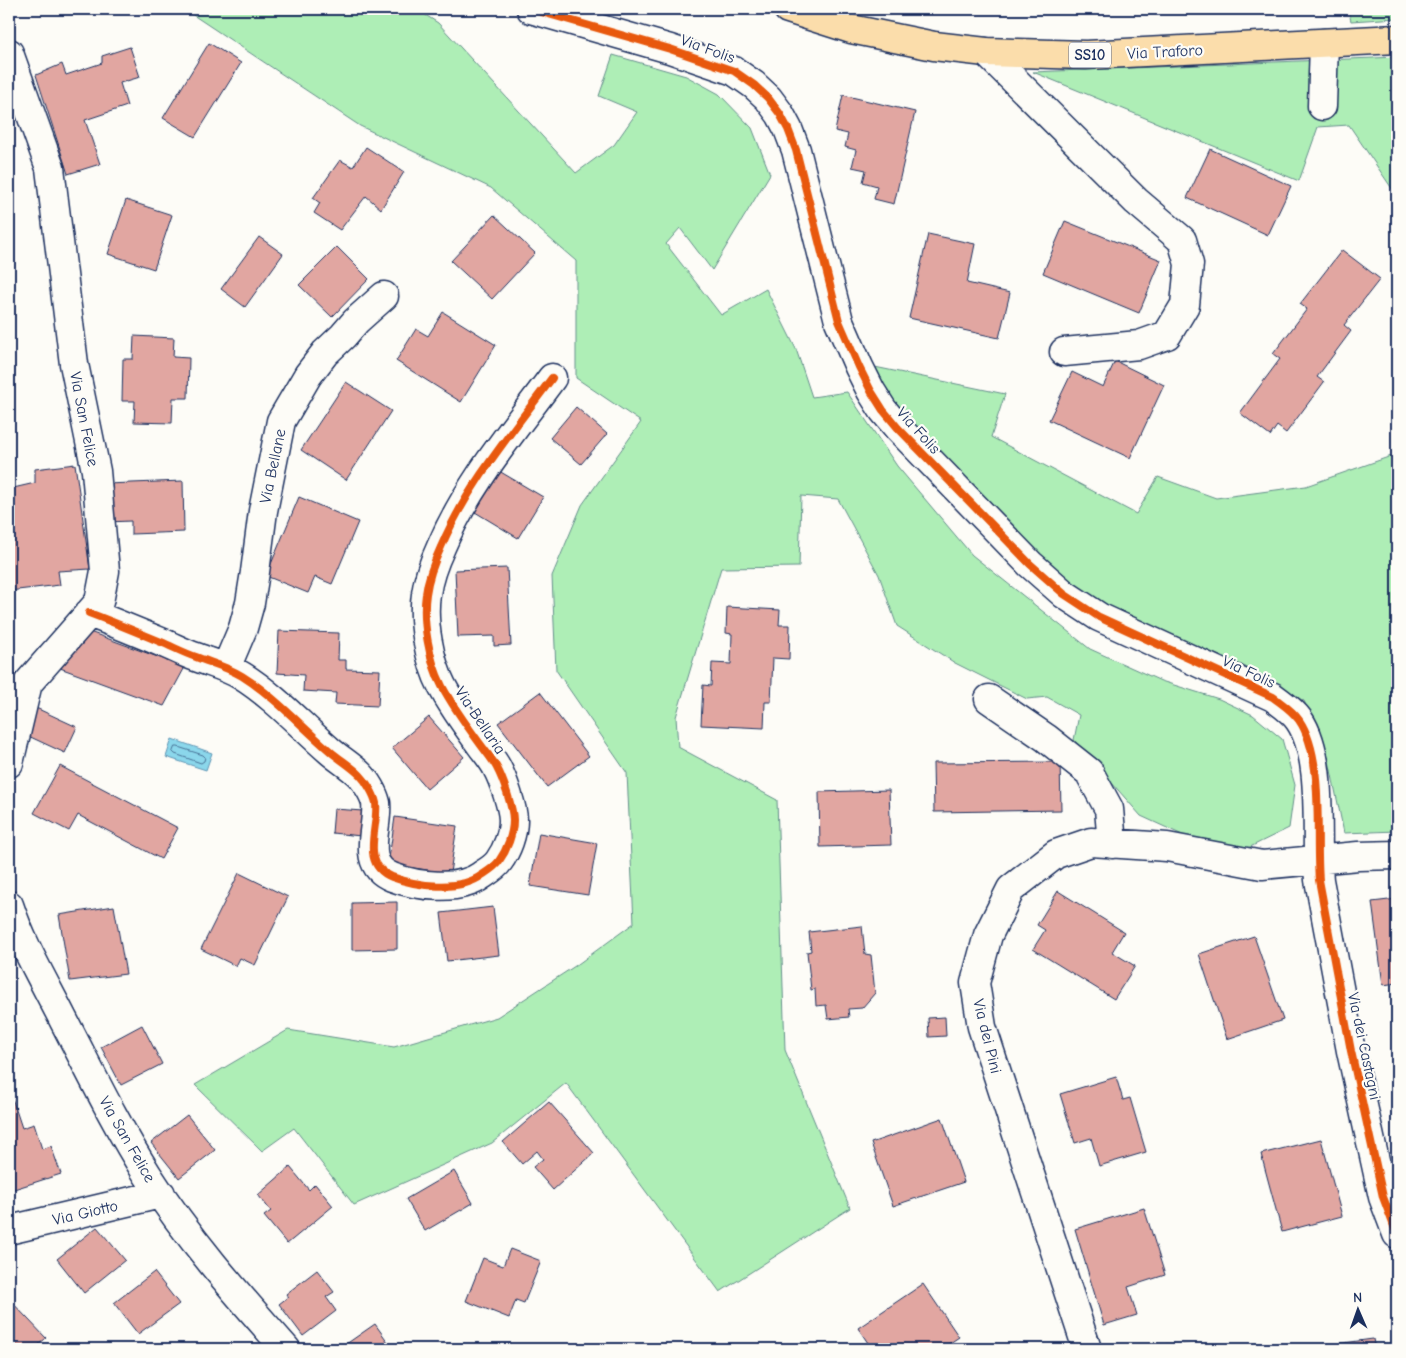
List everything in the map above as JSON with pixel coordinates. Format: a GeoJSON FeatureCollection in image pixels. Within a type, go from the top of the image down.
{"type":"FeatureCollection","features":[{"type":"Feature","properties":{"kind":"main road","name":"Via Traforo"},"geometry":{"type":"LineString","coordinates":[[788,9],[851,29],[934,46],[986,52],[1086,56],[1397,39]]}},
{"type":"Feature","properties":{"kind":"street","name":"Via Folis"},"geometry":{"type":"LineString","coordinates":[[531,9],[670,49],[734,71],[768,98],[784,122],[796,150],[839,321],[859,367],[883,410],[898,428],[1030,564],[1064,594],[1100,618],[1250,685],[1273,697],[1289,709],[1304,730],[1310,744],[1313,759],[1318,803],[1317,860]]}},
{"type":"Feature","properties":{"kind":"street"},"geometry":{"type":"LineString","coordinates":[[1322,106],[1324,43]]}},
{"type":"Feature","properties":{"kind":"street"},"geometry":{"type":"LineString","coordinates":[[986,52],[1136,201],[1182,240],[1189,264],[1186,305],[1167,335],[1139,345],[1064,352]]}},
{"type":"Feature","properties":{"kind":"street","name":"Via San Felice"},"geometry":{"type":"LineString","coordinates":[[9,53],[50,168],[74,364],[96,471],[105,572],[99,602],[19,679],[9,764]]}},
{"type":"Feature","properties":{"kind":"street","name":"Via Bellane"},"geometry":{"type":"LineString","coordinates":[[226,668],[243,628],[250,603],[263,511],[282,421],[308,374],[319,360],[356,321],[384,296]]}},
{"type":"Feature","properties":{"kind":"street","name":"Via Bellaria"},"geometry":{"type":"LineString","coordinates":[[89,613],[241,675],[272,699],[361,776],[376,802],[372,854],[378,869],[389,876],[427,885],[454,885],[477,879],[498,863],[509,845],[513,819],[507,793],[497,768],[450,700],[440,682],[432,659],[428,639],[425,613],[426,593],[430,574],[438,554],[449,528],[465,500],[493,455],[552,378]]}},
{"type":"Feature","properties":{"kind":"street"},"geometry":{"type":"LineString","coordinates":[[988,699],[1046,738],[1088,772],[1109,809],[1112,844]]}},
{"type":"Feature","properties":{"kind":"street","name":"Via dei Pini"},"geometry":{"type":"LineString","coordinates":[[1087,1349],[982,1027],[976,983],[988,935],[1011,889],[1056,854],[1091,842],[1167,847],[1262,865],[1358,856],[1397,855]]}},
{"type":"Feature","properties":{"kind":"street","name":"Via dei Castagni"},"geometry":{"type":"LineString","coordinates":[[1317,860],[1350,1051],[1383,1197],[1397,1234]]}},
{"type":"Feature","properties":{"kind":"street","name":"Via San Felice"},"geometry":{"type":"LineString","coordinates":[[9,905],[28,951],[111,1113],[161,1194],[205,1255],[286,1349]]}},
{"type":"Feature","properties":{"kind":"street","name":"Via Giotto"},"geometry":{"type":"LineString","coordinates":[[9,1230],[161,1194]]}},
{"type":"Feature","properties":{"kind":"green space"},"geometry":{"type":"Polygon","coordinates":[[[184,9],[416,9],[438,23],[576,173],[614,145],[637,112],[599,96],[613,55],[686,76],[719,94],[752,128],[770,174],[712,270],[680,228],[666,244],[721,315],[766,289],[796,349],[812,397],[847,392],[897,466],[972,555],[1090,649],[1161,681],[1219,699],[1253,715],[1282,739],[1295,785],[1289,828],[1246,849],[1189,838],[1141,816],[1074,740],[1079,715],[1047,697],[1027,699],[955,663],[897,626],[879,575],[838,499],[801,496],[799,567],[721,568],[676,717],[678,747],[777,800],[785,1050],[850,1208],[720,1292],[566,1083],[492,1143],[354,1205],[294,1128],[262,1151],[195,1085],[288,1030],[394,1047],[497,1017],[578,964],[634,923],[627,773],[556,670],[552,576],[582,505],[641,422],[576,378],[576,261],[491,188],[360,126],[184,9]]]}},
{"type":"Feature","properties":{"kind":"green space"},"geometry":{"type":"Polygon","coordinates":[[[1348,9],[1397,9],[1397,18],[1351,21],[1348,9]]]}},
{"type":"Feature","properties":{"kind":"green space"},"geometry":{"type":"Polygon","coordinates":[[[1397,57],[1397,196],[1349,125],[1318,127],[1299,181],[1033,72],[1397,57]]]}},
{"type":"Feature","properties":{"kind":"green space"},"geometry":{"type":"Polygon","coordinates":[[[865,365],[1005,394],[991,437],[1136,514],[1158,477],[1216,498],[1306,486],[1397,454],[1397,831],[1344,833],[1327,751],[1304,701],[1242,665],[1114,613],[1064,577],[901,418],[865,365]]]}},
{"type":"Feature","properties":{"kind":"water"},"geometry":{"type":"Polygon","coordinates":[[[172,739],[212,753],[206,770],[166,757],[172,739]]]}},
{"type":"Feature","properties":{"kind":"building"},"geometry":{"type":"Polygon","coordinates":[[[209,43],[241,63],[195,137],[163,118],[209,43]]]}},
{"type":"Feature","properties":{"kind":"building"},"geometry":{"type":"Polygon","coordinates":[[[130,47],[140,77],[120,83],[127,106],[85,120],[100,164],[68,174],[36,75],[62,64],[66,75],[102,63],[102,56],[130,47]]]}},
{"type":"Feature","properties":{"kind":"building"},"geometry":{"type":"Polygon","coordinates":[[[843,95],[915,112],[894,204],[874,199],[877,186],[863,182],[866,170],[852,167],[856,150],[845,147],[848,134],[835,131],[843,95]]]}},
{"type":"Feature","properties":{"kind":"building"},"geometry":{"type":"Polygon","coordinates":[[[366,147],[404,172],[381,209],[366,196],[340,230],[314,213],[320,203],[313,198],[340,160],[353,167],[366,147]]]}},
{"type":"Feature","properties":{"kind":"building"},"geometry":{"type":"Polygon","coordinates":[[[1210,149],[1291,186],[1268,235],[1187,198],[1210,149]]]}},
{"type":"Feature","properties":{"kind":"building"},"geometry":{"type":"Polygon","coordinates":[[[126,200],[172,215],[154,269],[108,254],[126,200]]]}},
{"type":"Feature","properties":{"kind":"building"},"geometry":{"type":"Polygon","coordinates":[[[494,215],[535,253],[492,299],[451,261],[494,215]]]}},
{"type":"Feature","properties":{"kind":"building"},"geometry":{"type":"Polygon","coordinates":[[[1065,221],[1161,260],[1139,313],[1043,273],[1065,221]]]}},
{"type":"Feature","properties":{"kind":"building"},"geometry":{"type":"Polygon","coordinates":[[[928,234],[975,244],[967,283],[1010,293],[999,338],[909,318],[928,234]]]}},
{"type":"Feature","properties":{"kind":"building"},"geometry":{"type":"Polygon","coordinates":[[[259,237],[283,254],[245,307],[221,289],[259,237]]]}},
{"type":"Feature","properties":{"kind":"building"},"geometry":{"type":"Polygon","coordinates":[[[337,247],[369,279],[332,317],[299,285],[337,247]]]}},
{"type":"Feature","properties":{"kind":"building"},"geometry":{"type":"Polygon","coordinates":[[[1342,250],[1380,279],[1344,325],[1351,331],[1317,377],[1324,382],[1286,433],[1277,426],[1270,436],[1240,413],[1280,359],[1273,354],[1307,309],[1300,304],[1342,250]]]}},
{"type":"Feature","properties":{"kind":"building"},"geometry":{"type":"Polygon","coordinates":[[[443,312],[496,345],[461,402],[396,361],[416,329],[428,336],[443,312]]]}},
{"type":"Feature","properties":{"kind":"building"},"geometry":{"type":"Polygon","coordinates":[[[134,336],[174,338],[173,357],[189,358],[188,398],[173,398],[172,423],[134,422],[135,401],[122,401],[123,359],[133,359],[134,336]]]}},
{"type":"Feature","properties":{"kind":"building"},"geometry":{"type":"Polygon","coordinates":[[[1115,361],[1164,385],[1130,458],[1049,420],[1072,372],[1103,387],[1115,361]]]}},
{"type":"Feature","properties":{"kind":"building"},"geometry":{"type":"Polygon","coordinates":[[[346,382],[391,411],[346,480],[301,450],[346,382]]]}},
{"type":"Feature","properties":{"kind":"building"},"geometry":{"type":"Polygon","coordinates":[[[576,407],[607,434],[581,464],[550,438],[576,407]]]}},
{"type":"Feature","properties":{"kind":"building"},"geometry":{"type":"Polygon","coordinates":[[[75,464],[90,569],[58,571],[60,585],[9,591],[9,536],[14,536],[9,489],[35,483],[35,469],[75,464]]]}},
{"type":"Feature","properties":{"kind":"building"},"geometry":{"type":"Polygon","coordinates":[[[499,471],[543,497],[518,538],[475,512],[499,471]]]}},
{"type":"Feature","properties":{"kind":"building"},"geometry":{"type":"Polygon","coordinates":[[[183,481],[184,532],[131,534],[131,521],[107,522],[106,484],[183,481]]]}},
{"type":"Feature","properties":{"kind":"building"},"geometry":{"type":"Polygon","coordinates":[[[299,497],[358,522],[332,584],[315,577],[308,593],[266,576],[299,497]]]}},
{"type":"Feature","properties":{"kind":"building"},"geometry":{"type":"Polygon","coordinates":[[[507,568],[511,645],[494,646],[494,636],[458,637],[455,570],[507,568]]]}},
{"type":"Feature","properties":{"kind":"building"},"geometry":{"type":"Polygon","coordinates":[[[727,607],[780,610],[779,625],[790,625],[789,659],[773,658],[771,702],[765,702],[764,728],[701,725],[703,685],[711,686],[712,663],[731,664],[732,634],[726,633],[727,607]]]}},
{"type":"Feature","properties":{"kind":"building"},"geometry":{"type":"Polygon","coordinates":[[[87,631],[185,667],[164,706],[60,668],[87,631]]]}},
{"type":"Feature","properties":{"kind":"building"},"geometry":{"type":"Polygon","coordinates":[[[279,631],[339,633],[338,660],[346,660],[346,669],[380,670],[378,706],[335,704],[336,693],[303,691],[304,675],[277,673],[279,631]]]}},
{"type":"Feature","properties":{"kind":"building"},"geometry":{"type":"Polygon","coordinates":[[[540,692],[589,756],[547,787],[498,723],[540,692]]]}},
{"type":"Feature","properties":{"kind":"building"},"geometry":{"type":"Polygon","coordinates":[[[36,708],[77,727],[65,753],[24,734],[36,708]]]}},
{"type":"Feature","properties":{"kind":"building"},"geometry":{"type":"Polygon","coordinates":[[[429,717],[464,757],[427,789],[392,748],[429,717]]]}},
{"type":"Feature","properties":{"kind":"building"},"geometry":{"type":"Polygon","coordinates":[[[1060,762],[1061,810],[934,812],[933,763],[1060,762]]]}},
{"type":"Feature","properties":{"kind":"building"},"geometry":{"type":"Polygon","coordinates":[[[60,766],[178,828],[161,859],[78,815],[69,831],[34,813],[60,766]]]}},
{"type":"Feature","properties":{"kind":"building"},"geometry":{"type":"Polygon","coordinates":[[[889,790],[891,845],[820,847],[819,792],[889,790]]]}},
{"type":"Feature","properties":{"kind":"building"},"geometry":{"type":"Polygon","coordinates":[[[334,809],[363,811],[361,836],[332,833],[334,809]]]}},
{"type":"Feature","properties":{"kind":"building"},"geometry":{"type":"Polygon","coordinates":[[[395,817],[457,826],[450,873],[388,865],[395,817]]]}},
{"type":"Feature","properties":{"kind":"building"},"geometry":{"type":"Polygon","coordinates":[[[539,833],[597,843],[588,895],[530,886],[539,833]]]}},
{"type":"Feature","properties":{"kind":"building"},"geometry":{"type":"Polygon","coordinates":[[[239,873],[288,897],[255,965],[240,958],[236,966],[201,949],[239,873]]]}},
{"type":"Feature","properties":{"kind":"building"},"geometry":{"type":"Polygon","coordinates":[[[1058,891],[1124,932],[1112,952],[1135,966],[1114,999],[1033,949],[1045,930],[1037,925],[1058,891]]]}},
{"type":"Feature","properties":{"kind":"building"},"geometry":{"type":"Polygon","coordinates":[[[1397,899],[1397,983],[1383,985],[1372,902],[1397,899]]]}},
{"type":"Feature","properties":{"kind":"building"},"geometry":{"type":"Polygon","coordinates":[[[397,902],[397,949],[352,950],[352,903],[397,902]]]}},
{"type":"Feature","properties":{"kind":"building"},"geometry":{"type":"Polygon","coordinates":[[[114,906],[126,974],[70,981],[59,915],[114,906]]]}},
{"type":"Feature","properties":{"kind":"building"},"geometry":{"type":"Polygon","coordinates":[[[493,907],[499,955],[447,961],[441,913],[493,907]]]}},
{"type":"Feature","properties":{"kind":"building"},"geometry":{"type":"Polygon","coordinates":[[[862,926],[865,954],[871,955],[875,993],[862,1008],[848,1009],[849,1017],[828,1019],[826,1005],[816,1006],[815,989],[811,990],[807,952],[811,951],[809,932],[862,926]]]}},
{"type":"Feature","properties":{"kind":"building"},"geometry":{"type":"Polygon","coordinates":[[[1254,936],[1283,1020],[1227,1039],[1199,954],[1254,936]]]}},
{"type":"Feature","properties":{"kind":"building"},"geometry":{"type":"Polygon","coordinates":[[[945,1017],[946,1036],[929,1037],[928,1018],[945,1017]]]}},
{"type":"Feature","properties":{"kind":"building"},"geometry":{"type":"Polygon","coordinates":[[[142,1025],[162,1064],[121,1085],[101,1047],[142,1025]]]}},
{"type":"Feature","properties":{"kind":"building"},"geometry":{"type":"Polygon","coordinates":[[[1116,1077],[1123,1100],[1130,1098],[1146,1152],[1099,1166],[1091,1138],[1075,1143],[1060,1094],[1116,1077]]]}},
{"type":"Feature","properties":{"kind":"building"},"geometry":{"type":"Polygon","coordinates":[[[9,1095],[11,1095],[22,1128],[34,1124],[42,1149],[51,1146],[61,1174],[11,1190],[9,1184],[9,1095]]]}},
{"type":"Feature","properties":{"kind":"building"},"geometry":{"type":"Polygon","coordinates":[[[549,1102],[594,1153],[553,1190],[533,1167],[543,1159],[537,1151],[522,1164],[503,1142],[549,1102]]]}},
{"type":"Feature","properties":{"kind":"building"},"geometry":{"type":"Polygon","coordinates":[[[187,1115],[215,1150],[179,1178],[151,1143],[187,1115]]]}},
{"type":"Feature","properties":{"kind":"building"},"geometry":{"type":"Polygon","coordinates":[[[942,1118],[964,1182],[893,1206],[871,1143],[942,1118]]]}},
{"type":"Feature","properties":{"kind":"building"},"geometry":{"type":"Polygon","coordinates":[[[1321,1139],[1342,1216],[1282,1232],[1261,1154],[1321,1139]]]}},
{"type":"Feature","properties":{"kind":"building"},"geometry":{"type":"Polygon","coordinates":[[[290,1167],[309,1190],[315,1184],[333,1206],[287,1244],[264,1216],[271,1211],[258,1195],[290,1167]]]}},
{"type":"Feature","properties":{"kind":"building"},"geometry":{"type":"Polygon","coordinates":[[[454,1171],[473,1203],[425,1231],[406,1199],[454,1171]]]}},
{"type":"Feature","properties":{"kind":"building"},"geometry":{"type":"Polygon","coordinates":[[[1144,1208],[1165,1275],[1128,1287],[1137,1315],[1104,1325],[1075,1229],[1144,1208]]]}},
{"type":"Feature","properties":{"kind":"building"},"geometry":{"type":"Polygon","coordinates":[[[97,1227],[125,1260],[84,1293],[57,1259],[97,1227]]]}},
{"type":"Feature","properties":{"kind":"building"},"geometry":{"type":"Polygon","coordinates":[[[510,1249],[541,1261],[524,1303],[516,1300],[509,1318],[466,1301],[483,1258],[503,1266],[510,1249]]]}},
{"type":"Feature","properties":{"kind":"building"},"geometry":{"type":"Polygon","coordinates":[[[317,1270],[334,1292],[326,1297],[336,1311],[303,1336],[279,1304],[288,1297],[286,1294],[317,1270]]]}},
{"type":"Feature","properties":{"kind":"building"},"geometry":{"type":"Polygon","coordinates":[[[154,1272],[179,1304],[138,1334],[114,1303],[154,1272]]]}},
{"type":"Feature","properties":{"kind":"building"},"geometry":{"type":"Polygon","coordinates":[[[923,1284],[959,1337],[941,1349],[882,1349],[879,1345],[872,1349],[858,1328],[923,1284]]]}},
{"type":"Feature","properties":{"kind":"building"},"geometry":{"type":"Polygon","coordinates":[[[9,1299],[46,1338],[34,1349],[9,1349],[9,1299]]]}},
{"type":"Feature","properties":{"kind":"building"},"geometry":{"type":"Polygon","coordinates":[[[375,1324],[393,1349],[339,1349],[375,1324]]]}},
{"type":"Feature","properties":{"kind":"building"},"geometry":{"type":"Polygon","coordinates":[[[1373,1339],[1375,1349],[1298,1349],[1373,1339]]]}},
{"type":"Feature","properties":{"kind":"building"},"geometry":{"type":"Polygon","coordinates":[[[1166,1344],[1216,1349],[1166,1349],[1166,1344]]]}},
{"type":"Feature","properties":{"kind":"cycle path"},"geometry":{"type":"LineString","coordinates":[[531,9],[670,49],[734,71],[754,85],[768,98],[788,129],[796,150],[839,321],[871,391],[883,410],[898,428],[1030,564],[1064,594],[1099,617],[1273,697],[1290,710],[1299,720],[1313,755],[1316,775],[1319,880],[1351,1051],[1383,1197],[1397,1234]]}},
{"type":"Feature","properties":{"kind":"cycle path"},"geometry":{"type":"LineString","coordinates":[[89,613],[237,673],[265,693],[356,772],[367,784],[376,803],[373,854],[376,863],[382,871],[392,877],[425,885],[462,884],[473,880],[493,867],[502,857],[511,836],[513,815],[497,768],[455,709],[437,676],[430,653],[426,628],[425,605],[427,588],[438,553],[477,480],[552,378]]}}]}
